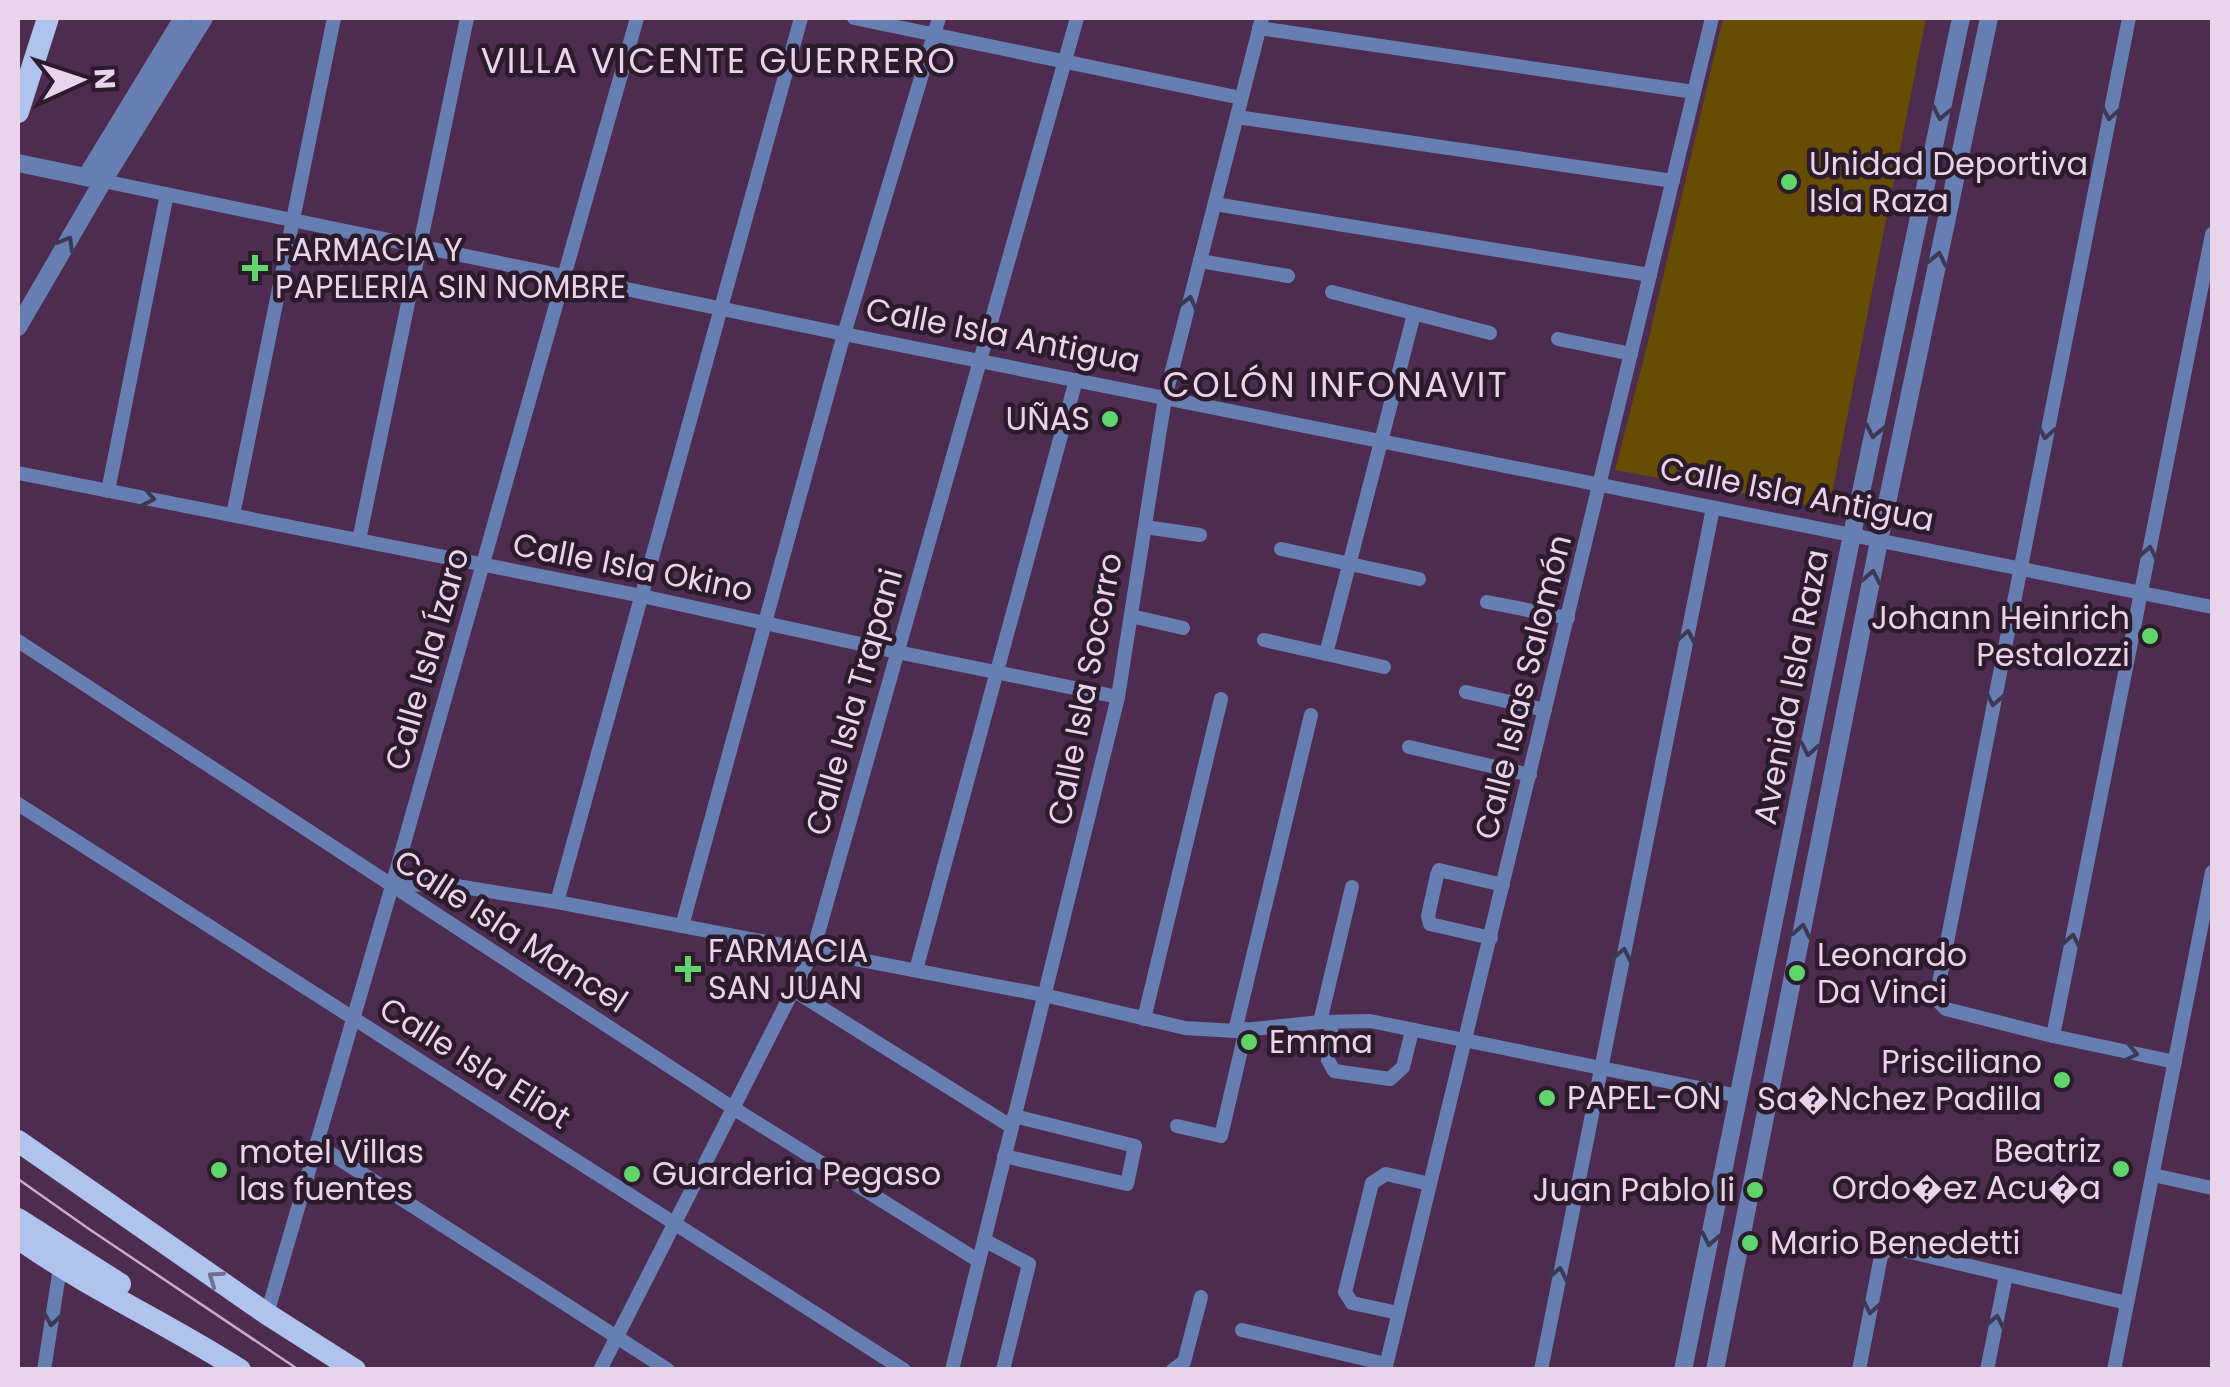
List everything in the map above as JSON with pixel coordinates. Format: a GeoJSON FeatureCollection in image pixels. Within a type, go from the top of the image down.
{"type":"FeatureCollection","features":[{"type":"Feature","properties":{"kind":"main road"},"geometry":{"type":"LineString","coordinates":[[18,112],[48,18]]}},
{"type":"Feature","properties":{"kind":"main road"},"geometry":{"type":"LineString","coordinates":[[18,1142],[355,1370]]}},
{"type":"Feature","properties":{"kind":"main road"},"geometry":{"type":"LineString","coordinates":[[18,1219],[66,1262]]}},
{"type":"Feature","properties":{"kind":"main road"},"geometry":{"type":"LineString","coordinates":[[18,1238],[131,1291],[196,1342],[240,1370]]}},
{"type":"Feature","properties":{"kind":"street"},"geometry":{"type":"LineString","coordinates":[[18,327],[183,18]]}},
{"type":"Feature","properties":{"kind":"street"},"geometry":{"type":"LineString","coordinates":[[95,179],[204,18]]}},
{"type":"Feature","properties":{"kind":"street"},"geometry":{"type":"LineString","coordinates":[[234,515],[334,18]]}},
{"type":"Feature","properties":{"kind":"street"},"geometry":{"type":"LineString","coordinates":[[358,540],[467,18]]}},
{"type":"Feature","properties":{"kind":"street","name":"Calle Isla Ízaro"},"geometry":{"type":"LineString","coordinates":[[267,1314],[637,18]]}},
{"type":"Feature","properties":{"kind":"street"},"geometry":{"type":"LineString","coordinates":[[558,902],[801,18]]}},
{"type":"Feature","properties":{"kind":"street"},"geometry":{"type":"LineString","coordinates":[[854,18],[1242,98]]}},
{"type":"Feature","properties":{"kind":"street"},"geometry":{"type":"LineString","coordinates":[[682,926],[844,334],[939,18]]}},
{"type":"Feature","properties":{"kind":"street","name":"Calle Isla Trapani"},"geometry":{"type":"LineString","coordinates":[[600,1370],[812,951],[1078,18]]}},
{"type":"Feature","properties":{"kind":"street","name":"Calle Islas Salomón"},"geometry":{"type":"LineString","coordinates":[[1385,1367],[1712,18]]}},
{"type":"Feature","properties":{"kind":"street","name":"Avenida Isla Raza"},"geometry":{"type":"LineString","coordinates":[[1684,1370],[1852,535],[1961,18]]}},
{"type":"Feature","properties":{"kind":"street","name":"Avenida Isla Raza"},"geometry":{"type":"LineString","coordinates":[[1715,1370],[1879,540],[1988,18]]}},
{"type":"Feature","properties":{"kind":"street"},"geometry":{"type":"LineString","coordinates":[[2129,18],[1938,1000],[1946,1009],[2175,1062]]}},
{"type":"Feature","properties":{"kind":"street"},"geometry":{"type":"LineString","coordinates":[[1260,23],[1694,92]]}},
{"type":"Feature","properties":{"kind":"street","name":"Calle Isla Socorro"},"geometry":{"type":"LineString","coordinates":[[952,1370],[1118,697],[1165,398],[1260,23]]}},
{"type":"Feature","properties":{"kind":"street"},"geometry":{"type":"LineString","coordinates":[[1237,117],[1673,181]]}},
{"type":"Feature","properties":{"kind":"street","name":"Calle Isla Antigua"},"geometry":{"type":"LineString","coordinates":[[18,163],[720,309],[2212,607]]}},
{"type":"Feature","properties":{"kind":"street"},"geometry":{"type":"LineString","coordinates":[[108,491],[167,194]]}},
{"type":"Feature","properties":{"kind":"street"},"geometry":{"type":"LineString","coordinates":[[1214,204],[1650,276]]}},
{"type":"Feature","properties":{"kind":"street"},"geometry":{"type":"LineString","coordinates":[[2053,1036],[2212,234]]}},
{"type":"Feature","properties":{"kind":"street"},"geometry":{"type":"LineString","coordinates":[[1200,261],[1288,276]]}},
{"type":"Feature","properties":{"kind":"street"},"geometry":{"type":"LineString","coordinates":[[1332,292],[1490,333]]}},
{"type":"Feature","properties":{"kind":"street"},"geometry":{"type":"LineString","coordinates":[[1326,654],[1414,314]]}},
{"type":"Feature","properties":{"kind":"street"},"geometry":{"type":"LineString","coordinates":[[1558,340],[1631,354]]}},
{"type":"Feature","properties":{"kind":"street"},"geometry":{"type":"LineString","coordinates":[[916,970],[1076,380]]}},
{"type":"Feature","properties":{"kind":"street","name":"Calle Isla Okino"},"geometry":{"type":"LineString","coordinates":[[18,473],[642,596],[1118,697]]}},
{"type":"Feature","properties":{"kind":"street"},"geometry":{"type":"LineString","coordinates":[[1541,1370],[1714,508]]}},
{"type":"Feature","properties":{"kind":"street"},"geometry":{"type":"LineString","coordinates":[[1145,527],[1200,535]]}},
{"type":"Feature","properties":{"kind":"street"},"geometry":{"type":"LineString","coordinates":[[1281,548],[1420,580]]}},
{"type":"Feature","properties":{"kind":"street"},"geometry":{"type":"LineString","coordinates":[[1486,602],[1568,618]]}},
{"type":"Feature","properties":{"kind":"street"},"geometry":{"type":"LineString","coordinates":[[1131,616],[1183,628]]}},
{"type":"Feature","properties":{"kind":"street"},"geometry":{"type":"LineString","coordinates":[[1264,640],[1384,667]]}},
{"type":"Feature","properties":{"kind":"street","name":"Calle Isla Mancel"},"geometry":{"type":"LineString","coordinates":[[18,642],[733,1108],[978,1261]]}},
{"type":"Feature","properties":{"kind":"street"},"geometry":{"type":"LineString","coordinates":[[1466,692],[1545,710]]}},
{"type":"Feature","properties":{"kind":"street"},"geometry":{"type":"LineString","coordinates":[[1144,1019],[1221,699]]}},
{"type":"Feature","properties":{"kind":"street"},"geometry":{"type":"LineString","coordinates":[[1177,1126],[1221,1136],[1311,715]]}},
{"type":"Feature","properties":{"kind":"street"},"geometry":{"type":"LineString","coordinates":[[1409,747],[1530,774]]}},
{"type":"Feature","properties":{"kind":"street","name":"Calle Isla Eliot"},"geometry":{"type":"LineString","coordinates":[[18,804],[904,1370]]}},
{"type":"Feature","properties":{"kind":"street"},"geometry":{"type":"LineString","coordinates":[[1490,938],[1430,924],[1428,916],[1438,870],[1503,885]]}},
{"type":"Feature","properties":{"kind":"street"},"geometry":{"type":"LineString","coordinates":[[2114,1370],[2212,872]]}},
{"type":"Feature","properties":{"kind":"street"},"geometry":{"type":"LineString","coordinates":[[392,886],[450,885],[558,902],[1044,995],[1185,1028],[1241,1030],[1370,1021],[1739,1096]]}},
{"type":"Feature","properties":{"kind":"street"},"geometry":{"type":"LineString","coordinates":[[1352,888],[1326,1022],[1328,1060],[1334,1071],[1390,1079],[1403,1068],[1412,1031]]}},
{"type":"Feature","properties":{"kind":"street"},"geometry":{"type":"LineString","coordinates":[[792,990],[1013,1122],[1135,1146],[1127,1184],[1004,1156]]}},
{"type":"Feature","properties":{"kind":"street"},"geometry":{"type":"LineString","coordinates":[[316,1144],[668,1370]]}},
{"type":"Feature","properties":{"kind":"street"},"geometry":{"type":"LineString","coordinates":[[1398,1313],[1352,1303],[1345,1292],[1372,1183],[1386,1174],[1430,1184]]}},
{"type":"Feature","properties":{"kind":"street"},"geometry":{"type":"LineString","coordinates":[[2153,1174],[2212,1188]]}},
{"type":"Feature","properties":{"kind":"street"},"geometry":{"type":"LineString","coordinates":[[984,1240],[1030,1264],[1004,1370]]}},
{"type":"Feature","properties":{"kind":"street"},"geometry":{"type":"LineString","coordinates":[[18,1246],[66,1262],[44,1370]]}},
{"type":"Feature","properties":{"kind":"street"},"geometry":{"type":"LineString","coordinates":[[1859,1370],[1880,1256],[1889,1247],[2127,1303]]}},
{"type":"Feature","properties":{"kind":"street"},"geometry":{"type":"LineString","coordinates":[[1987,1370],[2006,1275]]}},
{"type":"Feature","properties":{"kind":"street"},"geometry":{"type":"LineString","coordinates":[[1173,1370],[1184,1362],[1201,1296]]}},
{"type":"Feature","properties":{"kind":"street"},"geometry":{"type":"LineString","coordinates":[[1242,1330],[1385,1367]]}},
{"type":"Feature","properties":{"kind":"shaded area","name":"Unidad Deportiva Isla Raza"},"geometry":{"type":"Polygon","coordinates":[[[1723,18],[1926,18],[1829,509],[1615,470],[1723,18]]]}},
{"type":"Feature","properties":{"kind":"tram line"},"geometry":{"type":"LineString","coordinates":[[18,1179],[299,1370]]}},
{"type":"Feature","properties":{"kind":"place","name":"Unidad Deportiva Isla Raza"},"geometry":{"type":"Point","coordinates":[1789,182]}},
{"type":"Feature","properties":{"kind":"place","name":"FARMACIA Y PAPELERIA SIN NOMBRE"},"geometry":{"type":"Point","coordinates":[255,268]}},
{"type":"Feature","properties":{"kind":"place","name":"UÑAS"},"geometry":{"type":"Point","coordinates":[1110,419]}},
{"type":"Feature","properties":{"kind":"place","name":"Johann Heinrich Pestalozzi"},"geometry":{"type":"Point","coordinates":[2150,636]}},
{"type":"Feature","properties":{"kind":"place","name":"FARMACIA SAN JUAN"},"geometry":{"type":"Point","coordinates":[688,969]}},
{"type":"Feature","properties":{"kind":"place","name":"Leonardo Da Vinci"},"geometry":{"type":"Point","coordinates":[1797,973]}},
{"type":"Feature","properties":{"kind":"place","name":"Emma"},"geometry":{"type":"Point","coordinates":[1249,1042]}},
{"type":"Feature","properties":{"kind":"place","name":"Prisciliano Sa�Nchez Padilla"},"geometry":{"type":"Point","coordinates":[2062,1080]}},
{"type":"Feature","properties":{"kind":"place","name":"PAPEL-ON"},"geometry":{"type":"Point","coordinates":[1547,1098]}},
{"type":"Feature","properties":{"kind":"place","name":"Beatriz Ordo�ez Acu�a"},"geometry":{"type":"Point","coordinates":[2121,1169]}},
{"type":"Feature","properties":{"kind":"place","name":"motel Villas las fuentes"},"geometry":{"type":"Point","coordinates":[219,1170]}},
{"type":"Feature","properties":{"kind":"place","name":"Guarderia Pegaso"},"geometry":{"type":"Point","coordinates":[632,1174]}},
{"type":"Feature","properties":{"kind":"place","name":"Juan Pablo Ii"},"geometry":{"type":"Point","coordinates":[1755,1190]}},
{"type":"Feature","properties":{"kind":"place","name":"Mario Benedetti"},"geometry":{"type":"Point","coordinates":[1750,1243]}},
{"type":"Feature","properties":{"kind":"district","name":"VILLA VICENTE GUERRERO"},"geometry":{"type":"Point","coordinates":[719,61]}},
{"type":"Feature","properties":{"kind":"district","name":"COLÓN INFONAVIT"},"geometry":{"type":"Point","coordinates":[1336,385]}}]}
